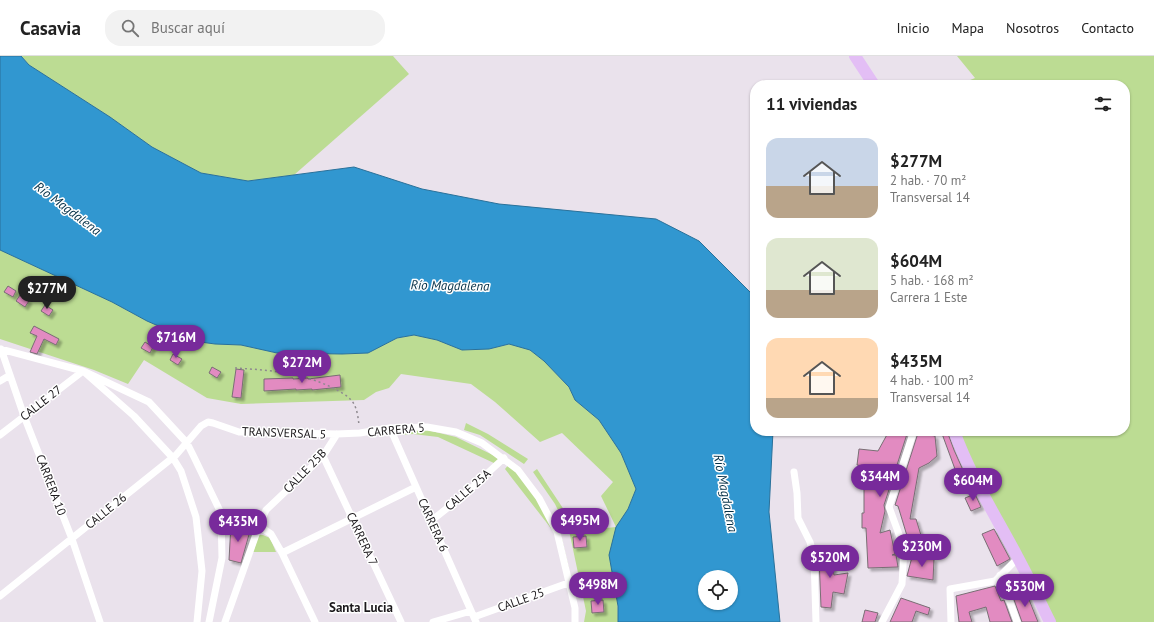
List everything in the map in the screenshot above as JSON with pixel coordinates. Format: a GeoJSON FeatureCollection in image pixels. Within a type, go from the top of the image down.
{"type":"FeatureCollection","features":[{"type":"Feature","properties":{"kind":"main road"},"geometry":{"type":"LineString","coordinates":[[856,56],[871,80]]}},
{"type":"Feature","properties":{"kind":"main road"},"geometry":{"type":"LineString","coordinates":[[956,436],[960,448],[978,484],[1018,558],[1050,622]]}},
{"type":"Feature","properties":{"kind":"street"},"geometry":{"type":"LineString","coordinates":[[0,349],[83,371],[149,402],[187,443],[221,513],[222,558],[209,622]]}},
{"type":"Feature","properties":{"kind":"street","name":"CARRERA 10"},"geometry":{"type":"LineString","coordinates":[[0,349],[24,416],[72,539],[100,622]]}},
{"type":"Feature","properties":{"kind":"street"},"geometry":{"type":"LineString","coordinates":[[83,371],[134,416],[173,458],[181,471],[196,518],[202,571],[197,622]]}},
{"type":"Feature","properties":{"kind":"street","name":"CALLE 27"},"geometry":{"type":"LineString","coordinates":[[0,435],[83,371]]}},
{"type":"Feature","properties":{"kind":"street"},"geometry":{"type":"LineString","coordinates":[[0,381],[10,375]]}},
{"type":"Feature","properties":{"kind":"street","name":"CALLE 26"},"geometry":{"type":"LineString","coordinates":[[0,596],[173,458],[201,426],[208,422]]}},
{"type":"Feature","properties":{"kind":"street","name":"TRANSVERSAL 5"},"geometry":{"type":"LineString","coordinates":[[208,422],[239,432],[337,434]]}},
{"type":"Feature","properties":{"kind":"street","name":"CARRERA 5"},"geometry":{"type":"LineString","coordinates":[[337,434],[360,433],[390,428],[427,427],[456,432],[482,444],[504,458],[518,470],[539,498],[556,532],[575,608],[575,622]]}},
{"type":"Feature","properties":{"kind":"street","name":"CARRERA 6"},"geometry":{"type":"LineString","coordinates":[[390,428],[474,617]]}},
{"type":"Feature","properties":{"kind":"street","name":"CALLE 25B"},"geometry":{"type":"LineString","coordinates":[[225,622],[266,510],[323,456],[337,434]]}},
{"type":"Feature","properties":{"kind":"street"},"geometry":{"type":"LineString","coordinates":[[882,622],[902,584],[904,548],[889,508],[913,436]]}},
{"type":"Feature","properties":{"kind":"street","name":"CARRERA 7"},"geometry":{"type":"LineString","coordinates":[[323,456],[401,622]]}},
{"type":"Feature","properties":{"kind":"street","name":"CALLE 25A"},"geometry":{"type":"LineString","coordinates":[[431,521],[465,494],[504,458]]}},
{"type":"Feature","properties":{"kind":"street"},"geometry":{"type":"LineString","coordinates":[[794,472],[798,518],[810,542],[814,557],[816,622]]}},
{"type":"Feature","properties":{"kind":"street"},"geometry":{"type":"LineString","coordinates":[[282,553],[416,487]]}},
{"type":"Feature","properties":{"kind":"street"},"geometry":{"type":"LineString","coordinates":[[221,513],[259,526],[271,534],[316,622]]}},
{"type":"Feature","properties":{"kind":"street"},"geometry":{"type":"LineString","coordinates":[[951,622],[950,589],[995,581],[1018,558]]}},
{"type":"Feature","properties":{"kind":"street"},"geometry":{"type":"LineString","coordinates":[[1000,575],[1017,622]]}},
{"type":"Feature","properties":{"kind":"street","name":"CALLE 25"},"geometry":{"type":"LineString","coordinates":[[433,622],[474,617],[568,583]]}},
{"type":"Feature","properties":{"kind":"path"},"geometry":{"type":"LineString","coordinates":[[235,368],[308,378],[341,392],[351,400],[358,414],[360,433]]}},
{"type":"Feature","properties":{"kind":"green space"},"geometry":{"type":"Polygon","coordinates":[[[21,56],[393,56],[409,74],[294,175],[248,181],[201,173],[152,147],[110,117],[29,65],[21,56]]]}},
{"type":"Feature","properties":{"kind":"green space"},"geometry":{"type":"Polygon","coordinates":[[[957,56],[1154,56],[1154,622],[1050,622],[957,436],[1130,436],[1130,80],[970,80],[975,78],[957,56]]]}},
{"type":"Feature","properties":{"kind":"green space"},"geometry":{"type":"Polygon","coordinates":[[[0,250],[112,302],[147,321],[193,341],[241,345],[277,353],[342,354],[368,353],[397,338],[414,335],[437,340],[462,350],[489,349],[510,344],[530,350],[544,361],[569,387],[575,400],[599,420],[621,453],[636,489],[628,509],[616,527],[601,496],[613,482],[562,433],[540,442],[495,402],[471,384],[401,374],[389,388],[376,392],[364,400],[241,404],[207,398],[144,360],[128,384],[94,370],[0,339],[0,250]]]}},
{"type":"Feature","properties":{"kind":"green space"},"geometry":{"type":"Polygon","coordinates":[[[466,423],[488,434],[528,459],[524,464],[480,435],[464,430],[466,423]]]}},
{"type":"Feature","properties":{"kind":"green space"},"geometry":{"type":"Polygon","coordinates":[[[399,430],[427,430],[456,437],[501,459],[496,464],[438,437],[413,434],[400,435],[399,430]]]}},
{"type":"Feature","properties":{"kind":"green space"},"geometry":{"type":"Polygon","coordinates":[[[510,463],[560,531],[569,569],[553,531],[505,469],[510,463]]]}},
{"type":"Feature","properties":{"kind":"green space"},"geometry":{"type":"Polygon","coordinates":[[[537,469],[578,531],[616,527],[618,622],[584,622],[586,611],[570,535],[555,504],[533,472],[537,469]]]}},
{"type":"Feature","properties":{"kind":"green space"},"geometry":{"type":"Polygon","coordinates":[[[259,535],[270,538],[276,552],[253,552],[259,535]]]}},
{"type":"Feature","properties":{"kind":"water","name":"Río Magdalena"},"geometry":{"type":"Polygon","coordinates":[[[0,56],[21,56],[29,65],[110,117],[152,147],[201,173],[248,181],[354,167],[422,189],[499,204],[656,219],[699,241],[750,292],[750,436],[773,436],[769,512],[780,622],[618,622],[618,606],[609,555],[616,527],[628,509],[636,489],[621,453],[599,420],[575,400],[569,387],[544,361],[530,350],[509,344],[489,349],[462,350],[437,340],[414,335],[397,338],[368,353],[277,353],[241,345],[193,341],[147,321],[112,302],[0,250],[0,56]]]}},
{"type":"Feature","properties":{"kind":"building"},"geometry":{"type":"Polygon","coordinates":[[[8,286],[16,291],[13,297],[4,292],[8,286]]]}},
{"type":"Feature","properties":{"kind":"building"},"geometry":{"type":"Polygon","coordinates":[[[20,295],[29,301],[25,307],[16,301],[20,295]]]}},
{"type":"Feature","properties":{"kind":"building"},"geometry":{"type":"Polygon","coordinates":[[[45,305],[53,310],[49,316],[41,311],[45,305]]]}},
{"type":"Feature","properties":{"kind":"building"},"geometry":{"type":"Polygon","coordinates":[[[34,326],[59,339],[56,345],[44,339],[37,354],[30,352],[37,336],[30,333],[34,326]]]}},
{"type":"Feature","properties":{"kind":"building"},"geometry":{"type":"Polygon","coordinates":[[[145,342],[153,347],[150,353],[141,348],[145,342]]]}},
{"type":"Feature","properties":{"kind":"building"},"geometry":{"type":"Polygon","coordinates":[[[173,354],[182,359],[178,365],[170,360],[173,354]]]}},
{"type":"Feature","properties":{"kind":"building"},"geometry":{"type":"Polygon","coordinates":[[[212,367],[221,372],[217,378],[209,373],[212,367]]]}},
{"type":"Feature","properties":{"kind":"building"},"geometry":{"type":"Polygon","coordinates":[[[236,369],[244,370],[241,398],[232,397],[236,369]]]}},
{"type":"Feature","properties":{"kind":"building"},"geometry":{"type":"Polygon","coordinates":[[[340,375],[341,387],[312,390],[296,389],[264,391],[264,379],[308,379],[340,375]]]}},
{"type":"Feature","properties":{"kind":"building"},"geometry":{"type":"Polygon","coordinates":[[[886,436],[906,436],[884,505],[885,511],[880,533],[890,530],[895,554],[892,555],[896,555],[898,567],[868,568],[866,528],[862,528],[862,513],[864,513],[864,481],[870,467],[857,465],[859,449],[878,451],[886,436]]]}},
{"type":"Feature","properties":{"kind":"building"},"geometry":{"type":"Polygon","coordinates":[[[917,436],[935,436],[937,456],[929,463],[919,468],[910,519],[916,519],[924,545],[911,549],[898,506],[895,505],[917,436]]]}},
{"type":"Feature","properties":{"kind":"building"},"geometry":{"type":"Polygon","coordinates":[[[943,436],[949,436],[967,479],[963,481],[959,480],[943,436]]]}},
{"type":"Feature","properties":{"kind":"building"},"geometry":{"type":"Polygon","coordinates":[[[975,494],[981,507],[971,511],[965,498],[975,494]]]}},
{"type":"Feature","properties":{"kind":"building"},"geometry":{"type":"Polygon","coordinates":[[[231,524],[250,531],[241,563],[229,560],[231,524]]]}},
{"type":"Feature","properties":{"kind":"building"},"geometry":{"type":"Polygon","coordinates":[[[994,529],[1010,559],[997,566],[982,534],[994,529]]]}},
{"type":"Feature","properties":{"kind":"building"},"geometry":{"type":"Polygon","coordinates":[[[586,536],[587,547],[574,548],[573,537],[586,536]]]}},
{"type":"Feature","properties":{"kind":"building"},"geometry":{"type":"Polygon","coordinates":[[[831,549],[834,575],[848,573],[844,594],[833,592],[831,608],[821,607],[819,557],[817,550],[831,549]]]}},
{"type":"Feature","properties":{"kind":"building"},"geometry":{"type":"Polygon","coordinates":[[[912,557],[934,559],[933,580],[907,576],[912,557]]]}},
{"type":"Feature","properties":{"kind":"building"},"geometry":{"type":"Polygon","coordinates":[[[596,575],[597,586],[585,587],[584,576],[596,575]]]}},
{"type":"Feature","properties":{"kind":"building"},"geometry":{"type":"Polygon","coordinates":[[[995,586],[1001,601],[1004,600],[1012,622],[990,622],[986,607],[969,612],[972,622],[959,622],[956,596],[995,586]]]}},
{"type":"Feature","properties":{"kind":"building"},"geometry":{"type":"Polygon","coordinates":[[[1026,592],[1038,622],[1022,622],[1013,597],[1026,592]]]}},
{"type":"Feature","properties":{"kind":"building"},"geometry":{"type":"Polygon","coordinates":[[[901,598],[930,608],[928,615],[916,611],[912,622],[890,622],[901,598]]]}},
{"type":"Feature","properties":{"kind":"building"},"geometry":{"type":"Polygon","coordinates":[[[603,600],[604,612],[592,613],[591,601],[603,600]]]}},
{"type":"Feature","properties":{"kind":"building"},"geometry":{"type":"Polygon","coordinates":[[[865,610],[878,613],[875,622],[862,622],[865,610]]]}},
{"type":"Feature","properties":{"kind":"district","name":"Santa Lucia"},"geometry":{"type":"Point","coordinates":[361,607]}}]}
